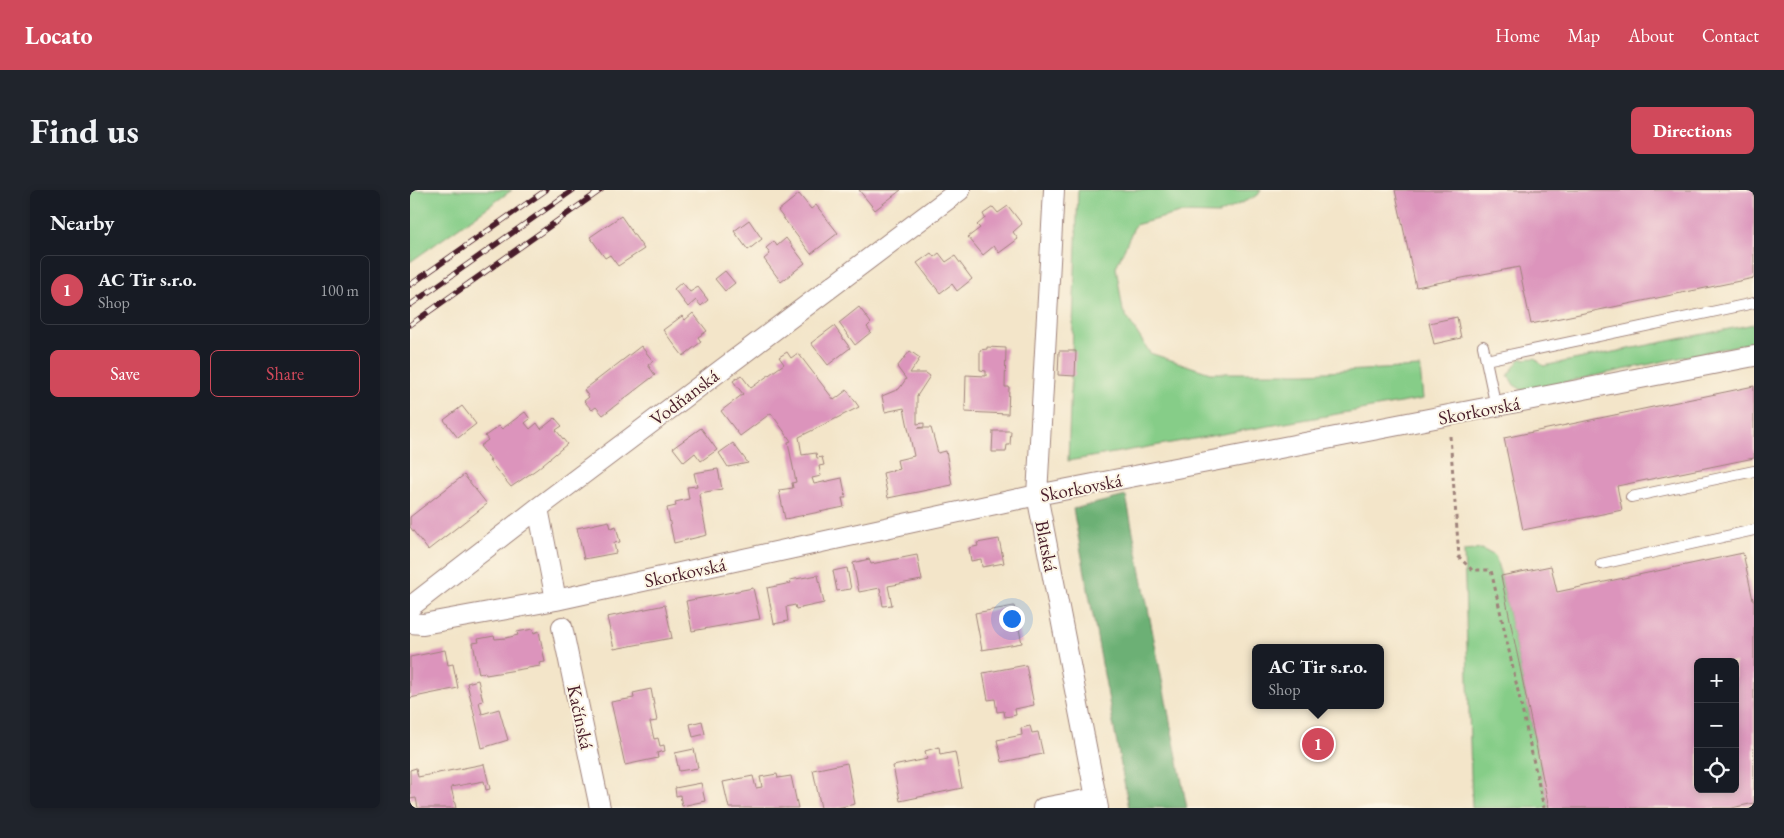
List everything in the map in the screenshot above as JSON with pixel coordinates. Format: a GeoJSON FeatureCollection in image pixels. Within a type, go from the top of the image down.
{"type":"FeatureCollection","features":[{"type":"Feature","properties":{"kind":"street","name":"Vodňanská"},"geometry":{"type":"LineString","coordinates":[[410,607],[538,508],[960,190]]}},
{"type":"Feature","properties":{"kind":"street","name":"Blatská"},"geometry":{"type":"LineString","coordinates":[[1054,190],[1037,495],[1097,803]]}},
{"type":"Feature","properties":{"kind":"street","name":"Skorkovská"},"geometry":{"type":"LineString","coordinates":[[410,624],[423,624],[556,600],[1037,495],[1754,356]]}},
{"type":"Feature","properties":{"kind":"street"},"geometry":{"type":"LineString","coordinates":[[538,508],[556,600]]}},
{"type":"Feature","properties":{"kind":"street","name":"Kačínská"},"geometry":{"type":"LineString","coordinates":[[562,627],[600,808]]}},
{"type":"Feature","properties":{"kind":"street"},"geometry":{"type":"LineString","coordinates":[[1044,808],[1097,803]]}},
{"type":"Feature","properties":{"kind":"lane"},"geometry":{"type":"LineString","coordinates":[[1486,360],[1754,303]]}},
{"type":"Feature","properties":{"kind":"lane"},"geometry":{"type":"LineString","coordinates":[[1482,346],[1496,407]]}},
{"type":"Feature","properties":{"kind":"lane"},"geometry":{"type":"LineString","coordinates":[[1631,496],[1754,470]]}},
{"type":"Feature","properties":{"kind":"lane"},"geometry":{"type":"LineString","coordinates":[[1601,564],[1754,530]]}},
{"type":"Feature","properties":{"kind":"path"},"geometry":{"type":"LineString","coordinates":[[1448,416],[1459,557],[1472,570],[1491,570],[1544,808]]}},
{"type":"Feature","properties":{"kind":"green space"},"geometry":{"type":"Polygon","coordinates":[[[410,190],[512,190],[410,262],[410,190]]]}},
{"type":"Feature","properties":{"kind":"green space"},"geometry":{"type":"Polygon","coordinates":[[[1078,190],[1261,190],[1258,195],[1219,214],[1180,213],[1135,225],[1116,267],[1123,311],[1150,353],[1210,373],[1307,373],[1420,367],[1423,399],[1068,461],[1078,190]]]}},
{"type":"Feature","properties":{"kind":"green space"},"geometry":{"type":"Polygon","coordinates":[[[1754,324],[1754,342],[1524,391],[1514,385],[1508,375],[1520,359],[1535,358],[1543,366],[1754,324]]]}},
{"type":"Feature","properties":{"kind":"green space"},"geometry":{"type":"Polygon","coordinates":[[[1126,496],[1187,808],[1129,808],[1073,509],[1126,496]]]}},
{"type":"Feature","properties":{"kind":"green space"},"geometry":{"type":"Polygon","coordinates":[[[1482,549],[1495,556],[1501,576],[1549,808],[1472,808],[1464,551],[1482,549]]]}},
{"type":"Feature","properties":{"kind":"building"},"geometry":{"type":"Polygon","coordinates":[[[859,190],[901,190],[875,210],[859,190]]]}},
{"type":"Feature","properties":{"kind":"building"},"geometry":{"type":"Polygon","coordinates":[[[1395,190],[1754,190],[1754,278],[1531,324],[1519,267],[1416,287],[1395,190]]]}},
{"type":"Feature","properties":{"kind":"building"},"geometry":{"type":"Polygon","coordinates":[[[799,194],[811,209],[816,205],[838,233],[811,254],[778,211],[799,194]]]}},
{"type":"Feature","properties":{"kind":"building"},"geometry":{"type":"Polygon","coordinates":[[[1008,206],[1022,224],[1013,232],[1018,239],[999,253],[994,246],[983,255],[968,237],[980,228],[977,225],[985,218],[983,214],[993,207],[998,213],[1008,206]]]}},
{"type":"Feature","properties":{"kind":"building"},"geometry":{"type":"Polygon","coordinates":[[[621,216],[644,249],[618,266],[610,255],[605,258],[590,237],[621,216]]]}},
{"type":"Feature","properties":{"kind":"building"},"geometry":{"type":"Polygon","coordinates":[[[749,220],[762,239],[748,250],[734,231],[749,220]]]}},
{"type":"Feature","properties":{"kind":"building"},"geometry":{"type":"Polygon","coordinates":[[[786,238],[805,263],[781,282],[764,259],[770,254],[766,248],[774,241],[777,246],[786,238]]]}},
{"type":"Feature","properties":{"kind":"building"},"geometry":{"type":"Polygon","coordinates":[[[931,253],[934,257],[939,253],[946,262],[955,256],[972,279],[957,291],[952,284],[940,293],[917,263],[931,253]]]}},
{"type":"Feature","properties":{"kind":"building"},"geometry":{"type":"Polygon","coordinates":[[[725,271],[735,283],[725,291],[715,279],[725,271]]]}},
{"type":"Feature","properties":{"kind":"building"},"geometry":{"type":"Polygon","coordinates":[[[682,282],[690,292],[698,287],[708,300],[701,306],[696,300],[688,307],[674,289],[682,282]]]}},
{"type":"Feature","properties":{"kind":"building"},"geometry":{"type":"Polygon","coordinates":[[[859,307],[871,323],[867,327],[871,332],[855,345],[839,323],[859,307]]]}},
{"type":"Feature","properties":{"kind":"building"},"geometry":{"type":"Polygon","coordinates":[[[693,313],[707,331],[698,337],[701,342],[683,356],[663,330],[682,316],[685,320],[693,313]]]}},
{"type":"Feature","properties":{"kind":"building"},"geometry":{"type":"Polygon","coordinates":[[[1457,317],[1461,338],[1434,344],[1429,323],[1457,317]]]}},
{"type":"Feature","properties":{"kind":"building"},"geometry":{"type":"Polygon","coordinates":[[[834,326],[850,348],[828,365],[811,343],[834,326]]]}},
{"type":"Feature","properties":{"kind":"building"},"geometry":{"type":"Polygon","coordinates":[[[641,346],[653,361],[648,365],[655,375],[603,415],[596,407],[592,410],[584,401],[589,397],[584,390],[641,346]]]}},
{"type":"Feature","properties":{"kind":"building"},"geometry":{"type":"Polygon","coordinates":[[[987,347],[1006,348],[1005,387],[1009,387],[1008,414],[965,412],[966,375],[986,376],[986,371],[980,370],[980,350],[987,349],[987,347]]]}},
{"type":"Feature","properties":{"kind":"building"},"geometry":{"type":"Polygon","coordinates":[[[910,351],[920,358],[910,373],[926,373],[930,376],[917,396],[917,424],[924,423],[924,427],[918,428],[931,428],[938,453],[946,451],[952,485],[888,498],[883,473],[899,469],[897,460],[914,456],[904,408],[885,412],[882,396],[899,389],[906,379],[897,367],[910,351]]]}},
{"type":"Feature","properties":{"kind":"building"},"geometry":{"type":"Polygon","coordinates":[[[1059,351],[1076,351],[1075,376],[1058,375],[1059,351]]]}},
{"type":"Feature","properties":{"kind":"building"},"geometry":{"type":"Polygon","coordinates":[[[787,352],[791,358],[798,353],[834,400],[847,390],[859,407],[799,437],[802,455],[816,453],[817,458],[822,457],[824,465],[819,466],[821,476],[812,478],[814,484],[842,478],[846,498],[842,498],[844,507],[785,519],[779,490],[793,488],[792,483],[796,482],[788,442],[791,441],[771,413],[740,436],[721,411],[743,394],[733,381],[741,375],[751,388],[784,364],[779,357],[787,352]]]}},
{"type":"Feature","properties":{"kind":"building"},"geometry":{"type":"Polygon","coordinates":[[[1754,386],[1754,458],[1617,486],[1622,510],[1523,530],[1504,438],[1754,386]]]}},
{"type":"Feature","properties":{"kind":"building"},"geometry":{"type":"Polygon","coordinates":[[[462,406],[476,424],[458,438],[444,420],[462,406]]]}},
{"type":"Feature","properties":{"kind":"building"},"geometry":{"type":"Polygon","coordinates":[[[525,412],[530,419],[525,423],[530,429],[537,423],[541,429],[555,418],[562,426],[556,430],[567,444],[537,469],[511,487],[489,461],[491,460],[480,446],[488,440],[485,436],[499,426],[502,429],[525,412]]]}},
{"type":"Feature","properties":{"kind":"building"},"geometry":{"type":"Polygon","coordinates":[[[701,428],[717,450],[701,461],[695,453],[684,462],[673,448],[701,428]]]}},
{"type":"Feature","properties":{"kind":"building"},"geometry":{"type":"Polygon","coordinates":[[[993,431],[1011,431],[1010,445],[1007,445],[1006,452],[992,452],[993,431]]]}},
{"type":"Feature","properties":{"kind":"building"},"geometry":{"type":"Polygon","coordinates":[[[733,443],[748,463],[728,467],[719,453],[733,443]]]}},
{"type":"Feature","properties":{"kind":"building"},"geometry":{"type":"Polygon","coordinates":[[[718,469],[722,489],[700,493],[699,495],[707,535],[674,543],[667,508],[676,506],[675,502],[689,499],[687,487],[697,486],[694,473],[718,469]]]}},
{"type":"Feature","properties":{"kind":"building"},"geometry":{"type":"Polygon","coordinates":[[[464,475],[487,504],[428,550],[410,527],[410,517],[464,475]]]}},
{"type":"Feature","properties":{"kind":"building"},"geometry":{"type":"Polygon","coordinates":[[[609,521],[611,528],[616,526],[620,542],[614,543],[616,553],[584,559],[577,528],[609,521]]]}},
{"type":"Feature","properties":{"kind":"building"},"geometry":{"type":"Polygon","coordinates":[[[999,539],[1004,563],[982,567],[981,559],[971,561],[969,548],[978,546],[977,543],[999,539]]]}},
{"type":"Feature","properties":{"kind":"building"},"geometry":{"type":"Polygon","coordinates":[[[1743,553],[1754,600],[1754,803],[1732,808],[1549,808],[1501,576],[1551,566],[1557,592],[1743,553]]]}},
{"type":"Feature","properties":{"kind":"building"},"geometry":{"type":"Polygon","coordinates":[[[917,555],[922,580],[888,586],[892,605],[883,606],[880,588],[859,592],[853,563],[869,559],[871,564],[917,555]]]}},
{"type":"Feature","properties":{"kind":"building"},"geometry":{"type":"Polygon","coordinates":[[[847,568],[851,589],[837,591],[833,571],[847,568]]]}},
{"type":"Feature","properties":{"kind":"building"},"geometry":{"type":"Polygon","coordinates":[[[818,575],[824,603],[796,609],[795,605],[786,607],[788,621],[774,624],[767,588],[791,583],[790,580],[818,575]]]}},
{"type":"Feature","properties":{"kind":"building"},"geometry":{"type":"Polygon","coordinates":[[[753,588],[760,619],[692,631],[686,601],[753,588]]]}},
{"type":"Feature","properties":{"kind":"building"},"geometry":{"type":"Polygon","coordinates":[[[665,605],[672,638],[614,649],[607,617],[665,605]]]}},
{"type":"Feature","properties":{"kind":"building"},"geometry":{"type":"Polygon","coordinates":[[[1014,606],[1022,643],[982,650],[975,613],[1014,606]]]}},
{"type":"Feature","properties":{"kind":"building"},"geometry":{"type":"Polygon","coordinates":[[[533,629],[534,633],[539,631],[545,662],[539,663],[540,666],[486,675],[485,672],[479,674],[473,643],[479,642],[478,639],[494,636],[495,639],[506,638],[518,635],[517,632],[533,629]]]}},
{"type":"Feature","properties":{"kind":"building"},"geometry":{"type":"Polygon","coordinates":[[[445,650],[448,665],[453,664],[458,688],[410,698],[410,657],[445,650]]]}},
{"type":"Feature","properties":{"kind":"building"},"geometry":{"type":"Polygon","coordinates":[[[1026,665],[1034,705],[1015,709],[1016,715],[1005,717],[1004,711],[997,712],[995,699],[988,700],[983,673],[1026,665]]]}},
{"type":"Feature","properties":{"kind":"building"},"geometry":{"type":"Polygon","coordinates":[[[478,680],[483,701],[479,702],[482,714],[499,709],[508,740],[482,748],[467,683],[478,680]]]}},
{"type":"Feature","properties":{"kind":"building"},"geometry":{"type":"Polygon","coordinates":[[[651,689],[657,721],[650,722],[654,739],[658,738],[660,746],[664,745],[665,751],[657,753],[658,758],[625,765],[611,702],[634,698],[633,693],[651,689]]]}},
{"type":"Feature","properties":{"kind":"building"},"geometry":{"type":"Polygon","coordinates":[[[702,721],[705,734],[693,737],[690,724],[702,721]]]}},
{"type":"Feature","properties":{"kind":"building"},"geometry":{"type":"Polygon","coordinates":[[[1030,726],[1032,733],[1038,732],[1043,754],[1002,762],[997,740],[1022,735],[1021,728],[1030,726]]]}},
{"type":"Feature","properties":{"kind":"building"},"geometry":{"type":"Polygon","coordinates":[[[939,747],[940,755],[955,752],[962,788],[900,801],[893,766],[927,759],[925,751],[939,747]]]}},
{"type":"Feature","properties":{"kind":"building"},"geometry":{"type":"Polygon","coordinates":[[[694,749],[698,768],[679,771],[675,753],[694,749]]]}},
{"type":"Feature","properties":{"kind":"building"},"geometry":{"type":"Polygon","coordinates":[[[847,763],[855,804],[837,808],[821,808],[813,770],[847,763]]]}},
{"type":"Feature","properties":{"kind":"building"},"geometry":{"type":"Polygon","coordinates":[[[484,764],[490,789],[486,790],[484,781],[451,787],[456,808],[418,808],[416,798],[410,799],[410,770],[416,768],[418,777],[484,764]]]}},
{"type":"Feature","properties":{"kind":"building"},"geometry":{"type":"Polygon","coordinates":[[[777,774],[778,778],[791,776],[798,808],[729,808],[723,782],[753,776],[756,788],[762,787],[760,777],[777,774]]]}},
{"type":"Feature","properties":{"kind":"building"},"geometry":{"type":"Polygon","coordinates":[[[701,783],[705,801],[682,806],[680,795],[676,796],[675,788],[701,783]]]}},
{"type":"Feature","properties":{"kind":"railway"},"geometry":{"type":"LineString","coordinates":[[410,285],[546,190]]}},
{"type":"Feature","properties":{"kind":"railway"},"geometry":{"type":"LineString","coordinates":[[410,305],[573,190]]}},
{"type":"Feature","properties":{"kind":"railway"},"geometry":{"type":"LineString","coordinates":[[410,325],[601,190]]}},
{"type":"Feature","properties":{"kind":"place","name":"AC Tir s.r.o."},"geometry":{"type":"Point","coordinates":[1318,744]}}]}
